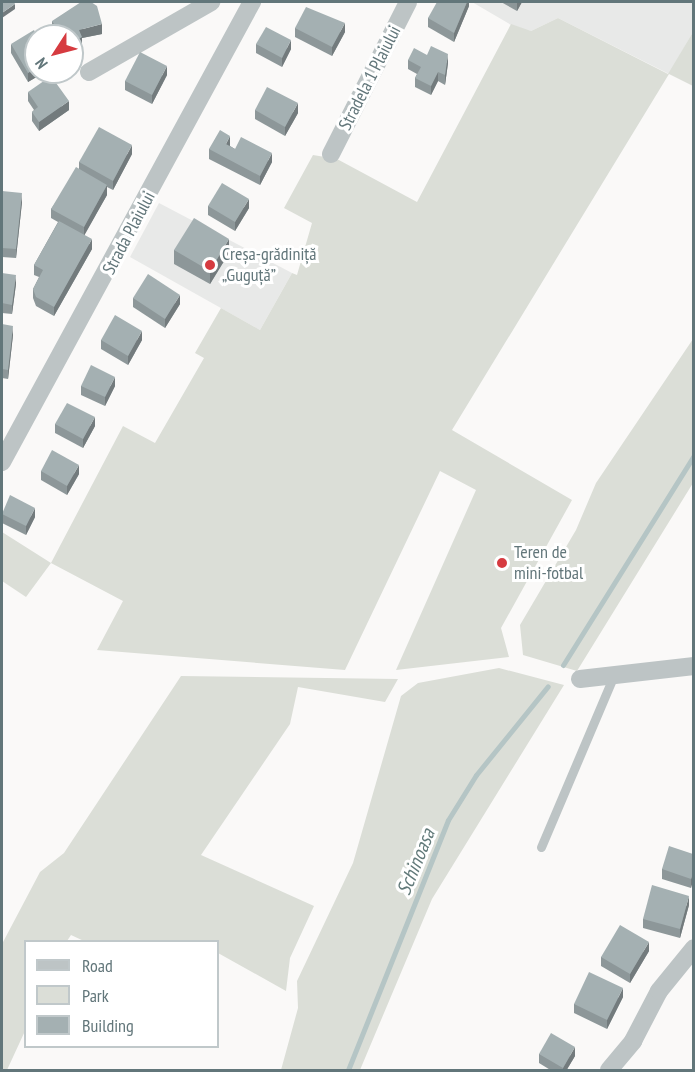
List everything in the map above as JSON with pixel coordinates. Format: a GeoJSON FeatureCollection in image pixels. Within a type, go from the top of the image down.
{"type":"FeatureCollection","features":[{"type":"Feature","properties":{"kind":"street"},"geometry":{"type":"LineString","coordinates":[[89,72],[211,2]]}},
{"type":"Feature","properties":{"kind":"street","name":"Strada Plaiului"},"geometry":{"type":"LineString","coordinates":[[2,462],[252,2]]}},
{"type":"Feature","properties":{"kind":"street","name":"Stradela 1 Plaiului"},"geometry":{"type":"LineString","coordinates":[[331,154],[408,2]]}},
{"type":"Feature","properties":{"kind":"street"},"geometry":{"type":"LineString","coordinates":[[580,679],[693,666]]}},
{"type":"Feature","properties":{"kind":"street"},"geometry":{"type":"LineString","coordinates":[[609,1071],[633,1041],[659,991],[693,948]]}},
{"type":"Feature","properties":{"kind":"lane"},"geometry":{"type":"LineString","coordinates":[[541,847],[614,675]]}},
{"type":"Feature","properties":{"kind":"shaded area"},"geometry":{"type":"Polygon","coordinates":[[[472,2],[693,2],[693,32],[669,74],[558,18],[531,31],[518,29],[472,2]]]}},
{"type":"Feature","properties":{"kind":"shaded area","name":"Creșa-grădiniță „Guguță”"},"geometry":{"type":"Polygon","coordinates":[[[159,203],[292,273],[260,330],[130,257],[159,203]]]}},
{"type":"Feature","properties":{"kind":"green space"},"geometry":{"type":"Polygon","coordinates":[[[558,18],[668,74],[693,32],[693,86],[669,74],[452,430],[572,500],[501,628],[509,657],[396,670],[476,490],[440,471],[345,670],[97,650],[123,601],[51,563],[123,426],[155,443],[204,358],[195,353],[221,308],[260,330],[292,273],[297,275],[312,223],[284,208],[313,155],[337,159],[417,202],[511,24],[531,31],[558,18]]]}},
{"type":"Feature","properties":{"kind":"green space"},"geometry":{"type":"Polygon","coordinates":[[[693,339],[693,483],[577,671],[523,655],[520,625],[576,530],[596,483],[693,339]]]}},
{"type":"Feature","properties":{"kind":"green space"},"geometry":{"type":"Polygon","coordinates":[[[2,532],[51,563],[26,597],[2,581],[2,532]]]}},
{"type":"Feature","properties":{"kind":"green space"},"geometry":{"type":"Polygon","coordinates":[[[499,668],[564,685],[432,899],[360,1070],[281,1070],[298,1008],[297,981],[353,863],[401,696],[418,683],[499,668]]]}},
{"type":"Feature","properties":{"kind":"green space"},"geometry":{"type":"Polygon","coordinates":[[[181,676],[398,679],[385,702],[298,687],[290,724],[201,855],[314,906],[290,958],[286,991],[219,954],[219,940],[82,940],[71,935],[68,940],[24,940],[24,1033],[7,1070],[2,1070],[2,944],[40,872],[64,853],[181,676]]]}},
{"type":"Feature","properties":{"kind":"building"},"geometry":{"type":"Polygon","coordinates":[[[2,2],[14,2],[15,4],[2,13],[2,2]]]}},
{"type":"Feature","properties":{"kind":"building"},"geometry":{"type":"Polygon","coordinates":[[[81,2],[91,2],[97,6],[102,24],[84,29],[84,24],[54,24],[52,21],[81,2]]]}},
{"type":"Feature","properties":{"kind":"building"},"geometry":{"type":"Polygon","coordinates":[[[437,2],[467,2],[454,33],[428,18],[437,2]]]}},
{"type":"Feature","properties":{"kind":"building"},"geometry":{"type":"Polygon","coordinates":[[[306,7],[345,23],[332,47],[295,28],[306,7]]]}},
{"type":"Feature","properties":{"kind":"building"},"geometry":{"type":"Polygon","coordinates":[[[266,27],[291,40],[282,58],[256,44],[266,27]]]}},
{"type":"Feature","properties":{"kind":"building"},"geometry":{"type":"Polygon","coordinates":[[[24,36],[24,66],[11,44],[24,36]]]}},
{"type":"Feature","properties":{"kind":"building"},"geometry":{"type":"Polygon","coordinates":[[[431,46],[448,54],[445,75],[438,72],[431,86],[415,78],[421,67],[408,60],[414,48],[427,55],[431,46]]]}},
{"type":"Feature","properties":{"kind":"building"},"geometry":{"type":"Polygon","coordinates":[[[140,52],[167,66],[152,95],[125,81],[140,52]]]}},
{"type":"Feature","properties":{"kind":"building"},"geometry":{"type":"Polygon","coordinates":[[[40,84],[57,84],[69,101],[39,122],[32,112],[38,107],[28,92],[40,84]]]}},
{"type":"Feature","properties":{"kind":"building"},"geometry":{"type":"Polygon","coordinates":[[[267,87],[298,103],[285,127],[255,110],[267,87]]]}},
{"type":"Feature","properties":{"kind":"building"},"geometry":{"type":"Polygon","coordinates":[[[99,127],[132,145],[113,181],[79,162],[99,127]]]}},
{"type":"Feature","properties":{"kind":"building"},"geometry":{"type":"Polygon","coordinates":[[[220,130],[230,136],[226,144],[235,149],[241,137],[272,153],[260,176],[209,149],[220,130]]]}},
{"type":"Feature","properties":{"kind":"building"},"geometry":{"type":"Polygon","coordinates":[[[76,167],[107,185],[84,227],[51,209],[76,167]]]}},
{"type":"Feature","properties":{"kind":"building"},"geometry":{"type":"Polygon","coordinates":[[[222,183],[249,199],[235,222],[208,206],[222,183]]]}},
{"type":"Feature","properties":{"kind":"building"},"geometry":{"type":"Polygon","coordinates":[[[2,191],[22,193],[16,249],[2,248],[2,191]]]}},
{"type":"Feature","properties":{"kind":"building"},"geometry":{"type":"Polygon","coordinates":[[[194,218],[229,239],[210,271],[174,250],[194,218]]]}},
{"type":"Feature","properties":{"kind":"building"},"geometry":{"type":"Polygon","coordinates":[[[59,221],[92,239],[54,307],[36,297],[33,289],[43,270],[34,265],[59,221]]]}},
{"type":"Feature","properties":{"kind":"building"},"geometry":{"type":"Polygon","coordinates":[[[2,273],[16,275],[12,305],[2,303],[2,273]]]}},
{"type":"Feature","properties":{"kind":"building"},"geometry":{"type":"Polygon","coordinates":[[[148,274],[180,295],[165,319],[133,298],[148,274]]]}},
{"type":"Feature","properties":{"kind":"building"},"geometry":{"type":"Polygon","coordinates":[[[115,315],[142,331],[128,356],[101,340],[115,315]]]}},
{"type":"Feature","properties":{"kind":"building"},"geometry":{"type":"Polygon","coordinates":[[[2,324],[13,326],[8,370],[2,369],[2,324]]]}},
{"type":"Feature","properties":{"kind":"building"},"geometry":{"type":"Polygon","coordinates":[[[91,365],[115,377],[105,397],[81,386],[91,365]]]}},
{"type":"Feature","properties":{"kind":"building"},"geometry":{"type":"Polygon","coordinates":[[[67,403],[95,417],[83,439],[55,424],[67,403]]]}},
{"type":"Feature","properties":{"kind":"building"},"geometry":{"type":"Polygon","coordinates":[[[52,450],[79,465],[67,486],[41,471],[52,450]]]}},
{"type":"Feature","properties":{"kind":"building"},"geometry":{"type":"Polygon","coordinates":[[[10,495],[35,508],[26,526],[2,514],[10,495]]]}},
{"type":"Feature","properties":{"kind":"building"},"geometry":{"type":"Polygon","coordinates":[[[669,846],[693,854],[691,879],[662,869],[669,846]]]}},
{"type":"Feature","properties":{"kind":"building"},"geometry":{"type":"Polygon","coordinates":[[[652,885],[689,896],[680,929],[643,919],[652,885]]]}},
{"type":"Feature","properties":{"kind":"building"},"geometry":{"type":"Polygon","coordinates":[[[620,925],[649,942],[630,974],[601,957],[620,925]]]}},
{"type":"Feature","properties":{"kind":"building"},"geometry":{"type":"Polygon","coordinates":[[[589,972],[623,988],[607,1020],[574,1004],[589,972]]]}},
{"type":"Feature","properties":{"kind":"building"},"geometry":{"type":"Polygon","coordinates":[[[551,1033],[575,1047],[563,1068],[539,1054],[551,1033]]]}},
{"type":"Feature","properties":{"kind":"waterway","name":"Schinoasa"},"geometry":{"type":"LineString","coordinates":[[563,665],[694,455]]}},
{"type":"Feature","properties":{"kind":"waterway","name":"Schinoasa"},"geometry":{"type":"LineString","coordinates":[[348,1070],[448,820],[476,775],[548,686]]}},
{"type":"Feature","properties":{"kind":"place","name":"Creșa-grădiniță „Guguță”"},"geometry":{"type":"Point","coordinates":[210,265]}},
{"type":"Feature","properties":{"kind":"place","name":"Teren de mini-fotbal"},"geometry":{"type":"Point","coordinates":[502,563]}}]}
